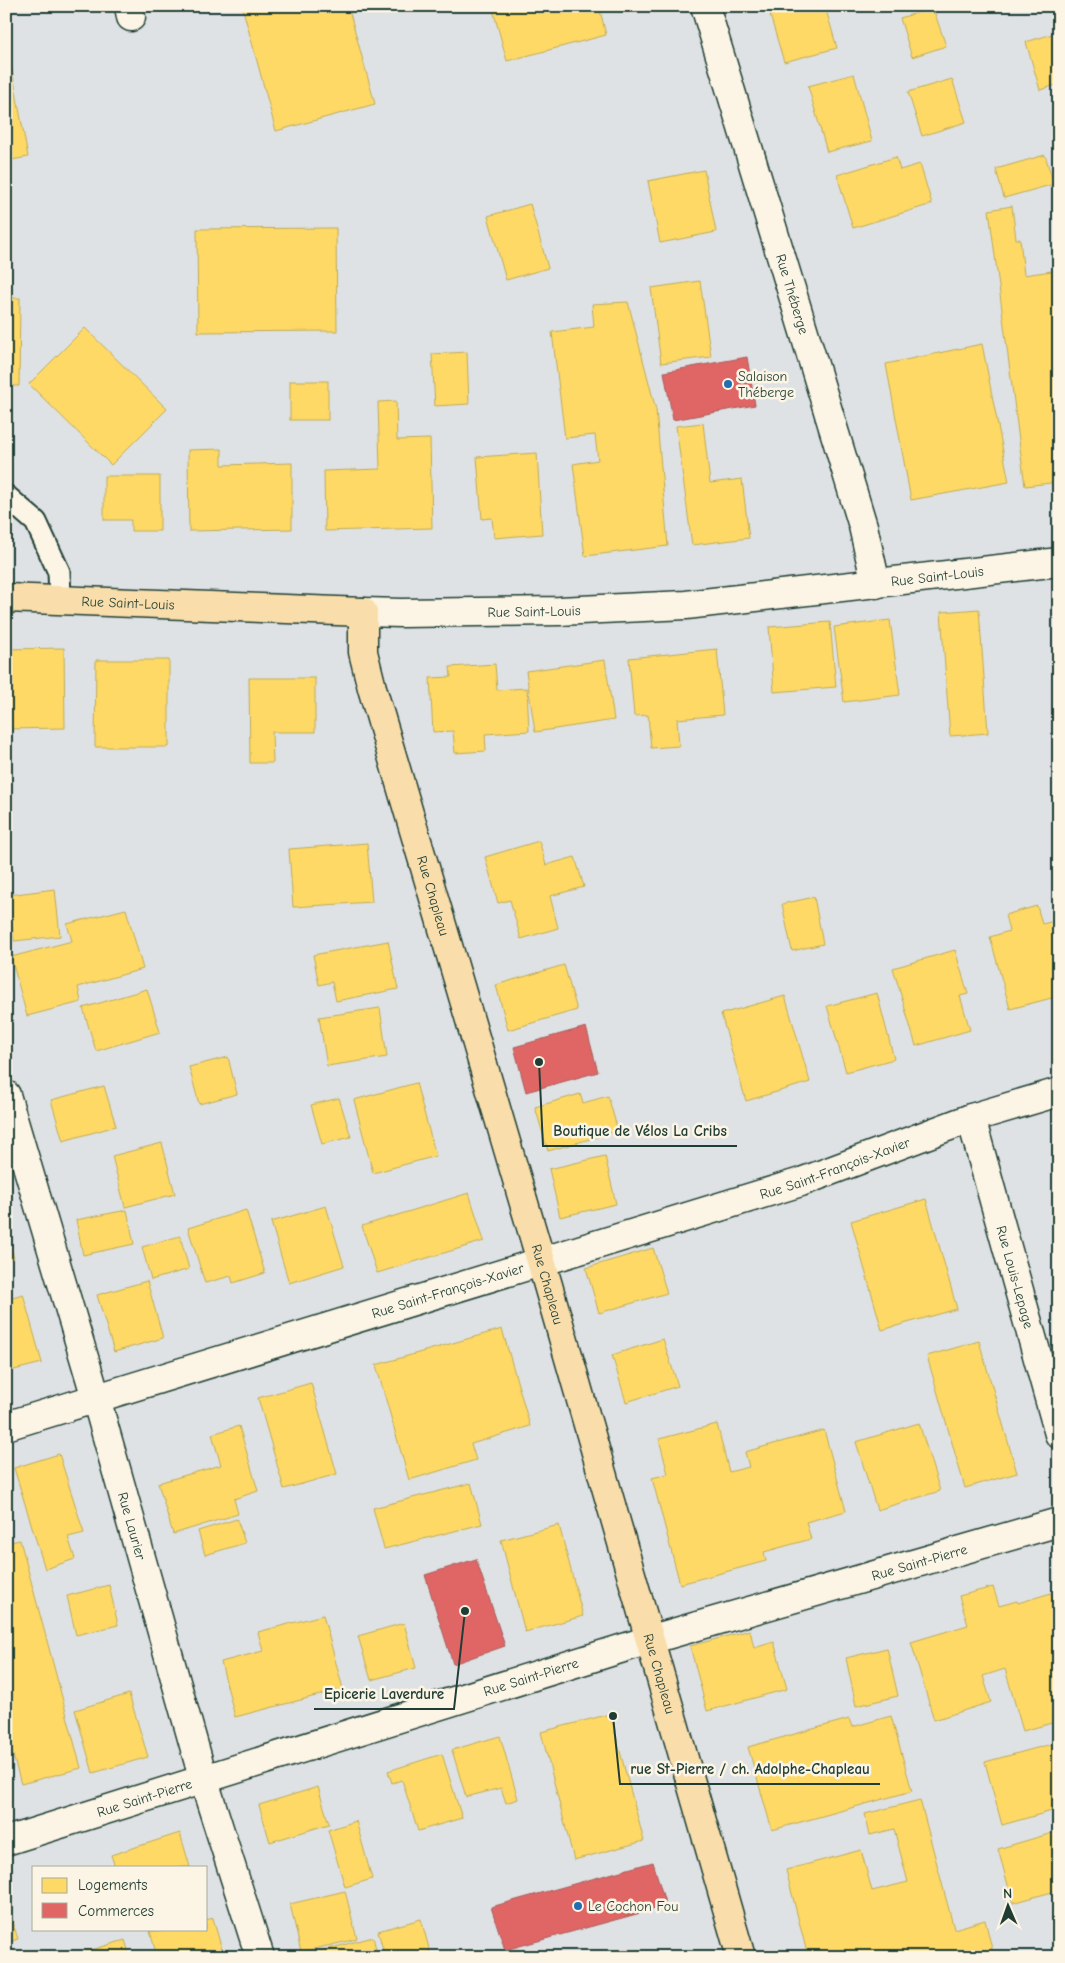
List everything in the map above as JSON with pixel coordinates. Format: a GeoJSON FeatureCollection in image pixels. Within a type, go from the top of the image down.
{"type":"FeatureCollection","features":[{"type":"Feature","properties":{"kind":"main road","name":"Rue Saint-Louis"},"geometry":{"type":"LineString","coordinates":[[6,598],[363,612]]}},
{"type":"Feature","properties":{"kind":"main road","name":"Rue Chapleau"},"geometry":{"type":"LineString","coordinates":[[363,612],[363,652],[372,688],[541,1261],[741,1957]]}},
{"type":"Feature","properties":{"kind":"street","name":"Rue Théberge"},"geometry":{"type":"LineString","coordinates":[[705,6],[863,526],[876,584]]}},
{"type":"Feature","properties":{"kind":"street","name":"Rue Saint-Louis"},"geometry":{"type":"LineString","coordinates":[[363,612],[401,613],[644,608],[686,605],[1059,562]]}},
{"type":"Feature","properties":{"kind":"street","name":"Rue Saint-François-Xavier"},"geometry":{"type":"LineString","coordinates":[[6,1426],[801,1182],[971,1118],[1059,1092]]}},
{"type":"Feature","properties":{"kind":"street","name":"Rue Laurier"},"geometry":{"type":"LineString","coordinates":[[6,1095],[96,1398],[204,1780],[260,1957]]}},
{"type":"Feature","properties":{"kind":"street","name":"Rue Louis-Lepage"},"geometry":{"type":"LineString","coordinates":[[971,1118],[1059,1434]]}},
{"type":"Feature","properties":{"kind":"street","name":"Rue Saint-Pierre"},"geometry":{"type":"LineString","coordinates":[[6,1841],[649,1640],[1059,1522]]}},
{"type":"Feature","properties":{"kind":"lane"},"geometry":{"type":"LineString","coordinates":[[6,496],[36,522],[59,572],[60,599]]}},
{"type":"Feature","properties":{"kind":"building: Logements"},"geometry":{"type":"Polygon","coordinates":[[[242,6],[348,6],[375,104],[276,131],[242,6]]]}},
{"type":"Feature","properties":{"kind":"building: Logements"},"geometry":{"type":"Polygon","coordinates":[[[492,6],[599,6],[606,35],[507,61],[492,6]]]}},
{"type":"Feature","properties":{"kind":"building: Logements"},"geometry":{"type":"Polygon","coordinates":[[[800,6],[825,6],[837,48],[784,62],[770,15],[800,6]]]}},
{"type":"Feature","properties":{"kind":"building: Logements"},"geometry":{"type":"Polygon","coordinates":[[[933,8],[946,46],[912,57],[900,18],[933,8]]]}},
{"type":"Feature","properties":{"kind":"building: Logements"},"geometry":{"type":"Polygon","coordinates":[[[1059,32],[1059,84],[1040,90],[1026,42],[1059,32]]]}},
{"type":"Feature","properties":{"kind":"building: Logements"},"geometry":{"type":"Polygon","coordinates":[[[6,38],[28,157],[6,161],[6,38]]]}},
{"type":"Feature","properties":{"kind":"building: Logements"},"geometry":{"type":"Polygon","coordinates":[[[854,74],[872,141],[827,152],[808,86],[854,74]]]}},
{"type":"Feature","properties":{"kind":"building: Logements"},"geometry":{"type":"Polygon","coordinates":[[[952,79],[966,122],[922,136],[908,92],[952,79]]]}},
{"type":"Feature","properties":{"kind":"building: Logements"},"geometry":{"type":"Polygon","coordinates":[[[1045,155],[1054,184],[1004,198],[996,169],[1045,155]]]}},
{"type":"Feature","properties":{"kind":"building: Logements"},"geometry":{"type":"Polygon","coordinates":[[[896,157],[900,170],[920,164],[932,204],[853,228],[837,175],[896,157]]]}},
{"type":"Feature","properties":{"kind":"building: Logements"},"geometry":{"type":"Polygon","coordinates":[[[704,170],[716,232],[660,243],[648,181],[704,170]]]}},
{"type":"Feature","properties":{"kind":"building: Logements"},"geometry":{"type":"Polygon","coordinates":[[[530,204],[548,268],[506,280],[488,216],[530,204]]]}},
{"type":"Feature","properties":{"kind":"building: Logements"},"geometry":{"type":"Polygon","coordinates":[[[1012,206],[1016,239],[1020,239],[1024,275],[1059,270],[1059,482],[1025,486],[989,210],[1012,206]]]}},
{"type":"Feature","properties":{"kind":"building: Logements"},"geometry":{"type":"Polygon","coordinates":[[[336,228],[337,331],[198,332],[197,229],[336,228]]]}},
{"type":"Feature","properties":{"kind":"building: Logements"},"geometry":{"type":"Polygon","coordinates":[[[700,281],[711,357],[661,363],[651,288],[700,281]]]}},
{"type":"Feature","properties":{"kind":"building: Logements"},"geometry":{"type":"Polygon","coordinates":[[[6,298],[20,298],[19,386],[6,386],[6,298]]]}},
{"type":"Feature","properties":{"kind":"building: Logements"},"geometry":{"type":"Polygon","coordinates":[[[628,302],[656,410],[668,546],[585,556],[573,464],[598,460],[595,435],[565,438],[552,332],[594,327],[592,304],[628,302]]]}},
{"type":"Feature","properties":{"kind":"building: Logements"},"geometry":{"type":"Polygon","coordinates":[[[85,328],[167,409],[111,465],[29,384],[85,328]]]}},
{"type":"Feature","properties":{"kind":"building: Logements"},"geometry":{"type":"Polygon","coordinates":[[[982,344],[1009,482],[911,500],[886,364],[982,344]]]}},
{"type":"Feature","properties":{"kind":"building: Logements"},"geometry":{"type":"Polygon","coordinates":[[[467,352],[469,404],[435,406],[432,354],[467,352]]]}},
{"type":"Feature","properties":{"kind":"building: Logements"},"geometry":{"type":"Polygon","coordinates":[[[290,381],[328,381],[328,420],[290,420],[290,381]]]}},
{"type":"Feature","properties":{"kind":"building: Logements"},"geometry":{"type":"Polygon","coordinates":[[[396,401],[397,440],[430,439],[432,528],[325,531],[324,471],[380,469],[378,402],[396,401]]]}},
{"type":"Feature","properties":{"kind":"building: Logements"},"geometry":{"type":"Polygon","coordinates":[[[703,423],[710,483],[742,479],[749,538],[692,545],[676,426],[703,423]]]}},
{"type":"Feature","properties":{"kind":"building: Logements"},"geometry":{"type":"Polygon","coordinates":[[[222,449],[222,465],[292,463],[292,529],[189,531],[188,450],[222,449]]]}},
{"type":"Feature","properties":{"kind":"building: Logements"},"geometry":{"type":"Polygon","coordinates":[[[537,453],[542,534],[494,538],[492,518],[482,519],[477,457],[537,453]]]}},
{"type":"Feature","properties":{"kind":"building: Logements"},"geometry":{"type":"Polygon","coordinates":[[[104,476],[160,476],[160,531],[131,531],[131,520],[104,520],[104,476]]]}},
{"type":"Feature","properties":{"kind":"building: Logements"},"geometry":{"type":"Polygon","coordinates":[[[979,609],[988,733],[950,736],[941,612],[979,609]]]}},
{"type":"Feature","properties":{"kind":"building: Logements"},"geometry":{"type":"Polygon","coordinates":[[[890,620],[900,695],[844,702],[834,627],[890,620]]]}},
{"type":"Feature","properties":{"kind":"building: Logements"},"geometry":{"type":"Polygon","coordinates":[[[830,622],[836,687],[774,692],[769,627],[830,622]]]}},
{"type":"Feature","properties":{"kind":"building: Logements"},"geometry":{"type":"Polygon","coordinates":[[[64,648],[65,728],[6,729],[6,649],[64,648]]]}},
{"type":"Feature","properties":{"kind":"building: Logements"},"geometry":{"type":"Polygon","coordinates":[[[717,649],[723,715],[677,719],[679,746],[651,748],[648,715],[634,716],[629,658],[717,649]]]}},
{"type":"Feature","properties":{"kind":"building: Logements"},"geometry":{"type":"Polygon","coordinates":[[[96,660],[169,660],[169,747],[95,747],[96,660]]]}},
{"type":"Feature","properties":{"kind":"building: Logements"},"geometry":{"type":"Polygon","coordinates":[[[605,660],[614,720],[535,732],[526,671],[605,660]]]}},
{"type":"Feature","properties":{"kind":"building: Logements"},"geometry":{"type":"Polygon","coordinates":[[[495,664],[497,690],[527,688],[529,731],[485,734],[486,751],[455,753],[453,731],[433,732],[430,678],[451,677],[450,667],[495,664]]]}},
{"type":"Feature","properties":{"kind":"building: Logements"},"geometry":{"type":"Polygon","coordinates":[[[249,678],[315,678],[315,732],[272,732],[273,763],[250,763],[249,678]]]}},
{"type":"Feature","properties":{"kind":"building: Logements"},"geometry":{"type":"Polygon","coordinates":[[[539,841],[546,865],[575,857],[584,887],[550,896],[558,928],[521,939],[510,900],[498,903],[485,857],[539,841]]]}},
{"type":"Feature","properties":{"kind":"building: Logements"},"geometry":{"type":"Polygon","coordinates":[[[367,843],[372,902],[293,907],[289,849],[367,843]]]}},
{"type":"Feature","properties":{"kind":"building: Logements"},"geometry":{"type":"Polygon","coordinates":[[[55,889],[60,936],[14,941],[8,895],[55,889]]]}},
{"type":"Feature","properties":{"kind":"building: Logements"},"geometry":{"type":"Polygon","coordinates":[[[814,897],[823,944],[792,951],[782,904],[814,897]]]}},
{"type":"Feature","properties":{"kind":"building: Logements"},"geometry":{"type":"Polygon","coordinates":[[[1037,906],[1042,924],[1059,920],[1059,996],[1010,1009],[990,937],[1009,931],[1005,915],[1037,906]]]}},
{"type":"Feature","properties":{"kind":"building: Logements"},"geometry":{"type":"Polygon","coordinates":[[[126,909],[143,969],[78,987],[81,1002],[27,1016],[11,957],[72,941],[67,924],[126,909]]]}},
{"type":"Feature","properties":{"kind":"building: Logements"},"geometry":{"type":"Polygon","coordinates":[[[388,941],[398,989],[336,1001],[332,982],[319,985],[313,955],[388,941]]]}},
{"type":"Feature","properties":{"kind":"building: Logements"},"geometry":{"type":"Polygon","coordinates":[[[955,950],[968,994],[960,996],[970,1030],[916,1046],[893,968],[955,950]]]}},
{"type":"Feature","properties":{"kind":"building: Logements"},"geometry":{"type":"Polygon","coordinates":[[[564,965],[577,1010],[508,1030],[496,985],[564,965]]]}},
{"type":"Feature","properties":{"kind":"building: Logements"},"geometry":{"type":"Polygon","coordinates":[[[147,989],[160,1032],[96,1051],[83,1008],[147,989]]]}},
{"type":"Feature","properties":{"kind":"building: Logements"},"geometry":{"type":"Polygon","coordinates":[[[877,993],[894,1059],[846,1072],[827,1006],[877,993]]]}},
{"type":"Feature","properties":{"kind":"building: Logements"},"geometry":{"type":"Polygon","coordinates":[[[785,996],[810,1082],[746,1101],[721,1014],[785,996]]]}},
{"type":"Feature","properties":{"kind":"building: Logements"},"geometry":{"type":"Polygon","coordinates":[[[380,1008],[387,1057],[327,1066],[319,1017],[380,1008]]]}},
{"type":"Feature","properties":{"kind":"building: Logements"},"geometry":{"type":"Polygon","coordinates":[[[228,1057],[237,1094],[199,1104],[189,1067],[228,1057]]]}},
{"type":"Feature","properties":{"kind":"building: Logements"},"geometry":{"type":"Polygon","coordinates":[[[416,1083],[436,1156],[373,1173],[354,1100],[416,1083]]]}},
{"type":"Feature","properties":{"kind":"building: Logements"},"geometry":{"type":"Polygon","coordinates":[[[104,1086],[116,1126],[63,1141],[51,1100],[104,1086]]]}},
{"type":"Feature","properties":{"kind":"building: Logements"},"geometry":{"type":"Polygon","coordinates":[[[580,1094],[583,1103],[608,1096],[618,1131],[548,1151],[535,1107],[580,1094]]]}},
{"type":"Feature","properties":{"kind":"building: Logements"},"geometry":{"type":"Polygon","coordinates":[[[339,1098],[351,1137],[322,1144],[311,1105],[339,1098]]]}},
{"type":"Feature","properties":{"kind":"building: Logements"},"geometry":{"type":"Polygon","coordinates":[[[162,1143],[175,1194],[125,1207],[112,1156],[162,1143]]]}},
{"type":"Feature","properties":{"kind":"building: Logements"},"geometry":{"type":"Polygon","coordinates":[[[605,1156],[616,1204],[560,1217],[549,1169],[605,1156]]]}},
{"type":"Feature","properties":{"kind":"building: Logements"},"geometry":{"type":"Polygon","coordinates":[[[1059,1169],[1059,1191],[1053,1170],[1059,1169]]]}},
{"type":"Feature","properties":{"kind":"building: Logements"},"geometry":{"type":"Polygon","coordinates":[[[469,1193],[484,1241],[377,1273],[362,1226],[469,1193]]]}},
{"type":"Feature","properties":{"kind":"building: Logements"},"geometry":{"type":"Polygon","coordinates":[[[926,1199],[957,1309],[882,1330],[851,1221],[926,1199]]]}},
{"type":"Feature","properties":{"kind":"building: Logements"},"geometry":{"type":"Polygon","coordinates":[[[326,1206],[344,1266],[289,1283],[271,1222],[326,1206]]]}},
{"type":"Feature","properties":{"kind":"building: Logements"},"geometry":{"type":"Polygon","coordinates":[[[127,1210],[134,1244],[83,1255],[76,1220],[127,1210]]]}},
{"type":"Feature","properties":{"kind":"building: Logements"},"geometry":{"type":"Polygon","coordinates":[[[246,1210],[265,1273],[233,1283],[231,1276],[205,1283],[188,1228],[246,1210]]]}},
{"type":"Feature","properties":{"kind":"building: Logements"},"geometry":{"type":"Polygon","coordinates":[[[6,1231],[14,1258],[6,1260],[6,1231]]]}},
{"type":"Feature","properties":{"kind":"building: Logements"},"geometry":{"type":"Polygon","coordinates":[[[180,1236],[189,1269],[151,1280],[142,1247],[180,1236]]]}},
{"type":"Feature","properties":{"kind":"building: Logements"},"geometry":{"type":"Polygon","coordinates":[[[653,1248],[667,1293],[599,1313],[586,1268],[653,1248]]]}},
{"type":"Feature","properties":{"kind":"building: Logements"},"geometry":{"type":"Polygon","coordinates":[[[147,1281],[163,1338],[114,1352],[97,1295],[147,1281]]]}},
{"type":"Feature","properties":{"kind":"building: Logements"},"geometry":{"type":"Polygon","coordinates":[[[23,1294],[42,1363],[6,1372],[6,1299],[23,1294]]]}},
{"type":"Feature","properties":{"kind":"building: Logements"},"geometry":{"type":"Polygon","coordinates":[[[502,1329],[530,1426],[471,1444],[476,1460],[409,1480],[376,1365],[502,1329]]]}},
{"type":"Feature","properties":{"kind":"building: Logements"},"geometry":{"type":"Polygon","coordinates":[[[663,1339],[678,1386],[626,1402],[612,1355],[663,1339]]]}},
{"type":"Feature","properties":{"kind":"building: Logements"},"geometry":{"type":"Polygon","coordinates":[[[979,1341],[1017,1473],[965,1488],[927,1356],[979,1341]]]}},
{"type":"Feature","properties":{"kind":"building: Logements"},"geometry":{"type":"Polygon","coordinates":[[[311,1383],[337,1474],[284,1489],[258,1398],[311,1383]]]}},
{"type":"Feature","properties":{"kind":"building: Logements"},"geometry":{"type":"Polygon","coordinates":[[[919,1423],[940,1491],[877,1510],[856,1442],[919,1423]]]}},
{"type":"Feature","properties":{"kind":"building: Logements"},"geometry":{"type":"Polygon","coordinates":[[[717,1424],[729,1472],[749,1467],[745,1452],[824,1430],[846,1511],[806,1522],[811,1539],[764,1552],[766,1561],[680,1584],[652,1478],[668,1474],[659,1439],[717,1424]]]}},
{"type":"Feature","properties":{"kind":"building: Logements"},"geometry":{"type":"Polygon","coordinates":[[[239,1426],[258,1491],[234,1499],[238,1514],[173,1534],[158,1483],[221,1465],[212,1434],[239,1426]]]}},
{"type":"Feature","properties":{"kind":"building: Logements"},"geometry":{"type":"Polygon","coordinates":[[[59,1454],[84,1533],[68,1537],[75,1559],[45,1569],[14,1468],[59,1454]]]}},
{"type":"Feature","properties":{"kind":"building: Logements"},"geometry":{"type":"Polygon","coordinates":[[[471,1483],[482,1524],[384,1549],[373,1508],[471,1483]]]}},
{"type":"Feature","properties":{"kind":"building: Logements"},"geometry":{"type":"Polygon","coordinates":[[[237,1519],[245,1543],[205,1555],[198,1531],[237,1519]]]}},
{"type":"Feature","properties":{"kind":"building: Logements"},"geometry":{"type":"Polygon","coordinates":[[[559,1525],[583,1616],[525,1632],[501,1540],[559,1525]]]}},
{"type":"Feature","properties":{"kind":"building: Logements"},"geometry":{"type":"Polygon","coordinates":[[[20,1540],[81,1768],[21,1784],[6,1730],[6,1543],[20,1540]]]}},
{"type":"Feature","properties":{"kind":"building: Logements"},"geometry":{"type":"Polygon","coordinates":[[[109,1585],[118,1625],[76,1635],[67,1596],[109,1585]]]}},
{"type":"Feature","properties":{"kind":"building: Logements"},"geometry":{"type":"Polygon","coordinates":[[[993,1587],[999,1606],[1017,1601],[1018,1603],[1051,1593],[1059,1620],[1059,1721],[1023,1731],[1005,1669],[983,1676],[991,1702],[934,1720],[911,1642],[968,1625],[959,1596],[993,1587]]]}},
{"type":"Feature","properties":{"kind":"building: Logements"},"geometry":{"type":"Polygon","coordinates":[[[323,1615],[343,1689],[235,1717],[221,1662],[263,1651],[258,1632],[323,1615]]]}},
{"type":"Feature","properties":{"kind":"building: Logements"},"geometry":{"type":"Polygon","coordinates":[[[404,1623],[416,1668],[371,1680],[358,1636],[404,1623]]]}},
{"type":"Feature","properties":{"kind":"building: Logements"},"geometry":{"type":"Polygon","coordinates":[[[750,1630],[754,1648],[774,1642],[787,1689],[707,1711],[690,1646],[750,1630]]]}},
{"type":"Feature","properties":{"kind":"building: Logements"},"geometry":{"type":"Polygon","coordinates":[[[887,1648],[898,1696],[856,1706],[846,1658],[887,1648]]]}},
{"type":"Feature","properties":{"kind":"building: Logements"},"geometry":{"type":"Polygon","coordinates":[[[129,1694],[148,1757],[93,1773],[75,1710],[129,1694]]]}},
{"type":"Feature","properties":{"kind":"building: Logements"},"geometry":{"type":"Polygon","coordinates":[[[610,1714],[644,1841],[574,1860],[541,1732],[610,1714]]]}},
{"type":"Feature","properties":{"kind":"building: Logements"},"geometry":{"type":"Polygon","coordinates":[[[891,1716],[912,1791],[772,1830],[748,1747],[849,1719],[852,1727],[891,1716]]]}},
{"type":"Feature","properties":{"kind":"building: Logements"},"geometry":{"type":"Polygon","coordinates":[[[500,1736],[518,1799],[506,1803],[501,1788],[466,1797],[452,1750],[500,1736]]]}},
{"type":"Feature","properties":{"kind":"building: Logements"},"geometry":{"type":"Polygon","coordinates":[[[1059,1742],[1059,1809],[1002,1825],[985,1762],[1059,1742]]]}},
{"type":"Feature","properties":{"kind":"building: Logements"},"geometry":{"type":"Polygon","coordinates":[[[442,1754],[462,1818],[418,1831],[402,1780],[392,1783],[388,1771],[442,1754]]]}},
{"type":"Feature","properties":{"kind":"building: Logements"},"geometry":{"type":"Polygon","coordinates":[[[318,1787],[329,1824],[270,1842],[259,1805],[318,1787]]]}},
{"type":"Feature","properties":{"kind":"building: Logements"},"geometry":{"type":"Polygon","coordinates":[[[920,1800],[954,1929],[985,1920],[994,1957],[808,1957],[786,1870],[861,1850],[872,1891],[908,1882],[894,1829],[870,1835],[865,1814],[920,1800]]]}},
{"type":"Feature","properties":{"kind":"building: Logements"},"geometry":{"type":"Polygon","coordinates":[[[356,1821],[372,1879],[345,1887],[328,1830],[356,1821]]]}},
{"type":"Feature","properties":{"kind":"building: Logements"},"geometry":{"type":"Polygon","coordinates":[[[1059,1831],[1059,1890],[1013,1903],[998,1849],[1059,1831]]]}},
{"type":"Feature","properties":{"kind":"building: Logements"},"geometry":{"type":"Polygon","coordinates":[[[180,1833],[190,1866],[115,1866],[111,1855],[180,1833]]]}},
{"type":"Feature","properties":{"kind":"building: Logements"},"geometry":{"type":"Polygon","coordinates":[[[345,1891],[357,1939],[301,1952],[290,1904],[345,1891]]]}},
{"type":"Feature","properties":{"kind":"building: Logements"},"geometry":{"type":"Polygon","coordinates":[[[6,1901],[18,1939],[6,1943],[6,1901]]]}},
{"type":"Feature","properties":{"kind":"building: Logements"},"geometry":{"type":"Polygon","coordinates":[[[213,1918],[224,1957],[157,1957],[150,1931],[208,1930],[208,1919],[213,1918]]]}},
{"type":"Feature","properties":{"kind":"building: Logements"},"geometry":{"type":"Polygon","coordinates":[[[421,1919],[430,1952],[411,1957],[385,1957],[378,1931],[421,1919]]]}},
{"type":"Feature","properties":{"kind":"building: Logements"},"geometry":{"type":"Polygon","coordinates":[[[373,1937],[378,1957],[298,1957],[373,1937]]]}},
{"type":"Feature","properties":{"kind":"building: Logements"},"geometry":{"type":"Polygon","coordinates":[[[125,1940],[130,1957],[71,1957],[71,1956],[125,1940]]]}},
{"type":"Feature","properties":{"kind":"building: Commerces"},"geometry":{"type":"Polygon","coordinates":[[[747,357],[755,405],[673,420],[664,372],[747,357]]]}},
{"type":"Feature","properties":{"kind":"building: Commerces"},"geometry":{"type":"Polygon","coordinates":[[[586,1027],[598,1072],[526,1092],[514,1047],[586,1027]]]}},
{"type":"Feature","properties":{"kind":"building: Commerces"},"geometry":{"type":"Polygon","coordinates":[[[476,1559],[505,1646],[453,1664],[425,1575],[476,1559]]]}},
{"type":"Feature","properties":{"kind":"building: Commerces","name":"Le Cochon Fou"},"geometry":{"type":"Polygon","coordinates":[[[653,1862],[666,1906],[505,1950],[491,1907],[653,1862]]]}},
{"type":"Feature","properties":{"kind":"place","name":"Salaison Théberge"},"geometry":{"type":"Point","coordinates":[728,384]}},
{"type":"Feature","properties":{"kind":"place","name":"Boutique de Vélos La Cribs"},"geometry":{"type":"Point","coordinates":[539,1062]}},
{"type":"Feature","properties":{"kind":"place","name":"Epicerie Laverdure"},"geometry":{"type":"Point","coordinates":[465,1611]}},
{"type":"Feature","properties":{"kind":"place","name":"rue St-Pierre / ch. Adolphe-Chapleau"},"geometry":{"type":"Point","coordinates":[613,1716]}},
{"type":"Feature","properties":{"kind":"place","name":"Le Cochon Fou"},"geometry":{"type":"Point","coordinates":[578,1906]}}]}
